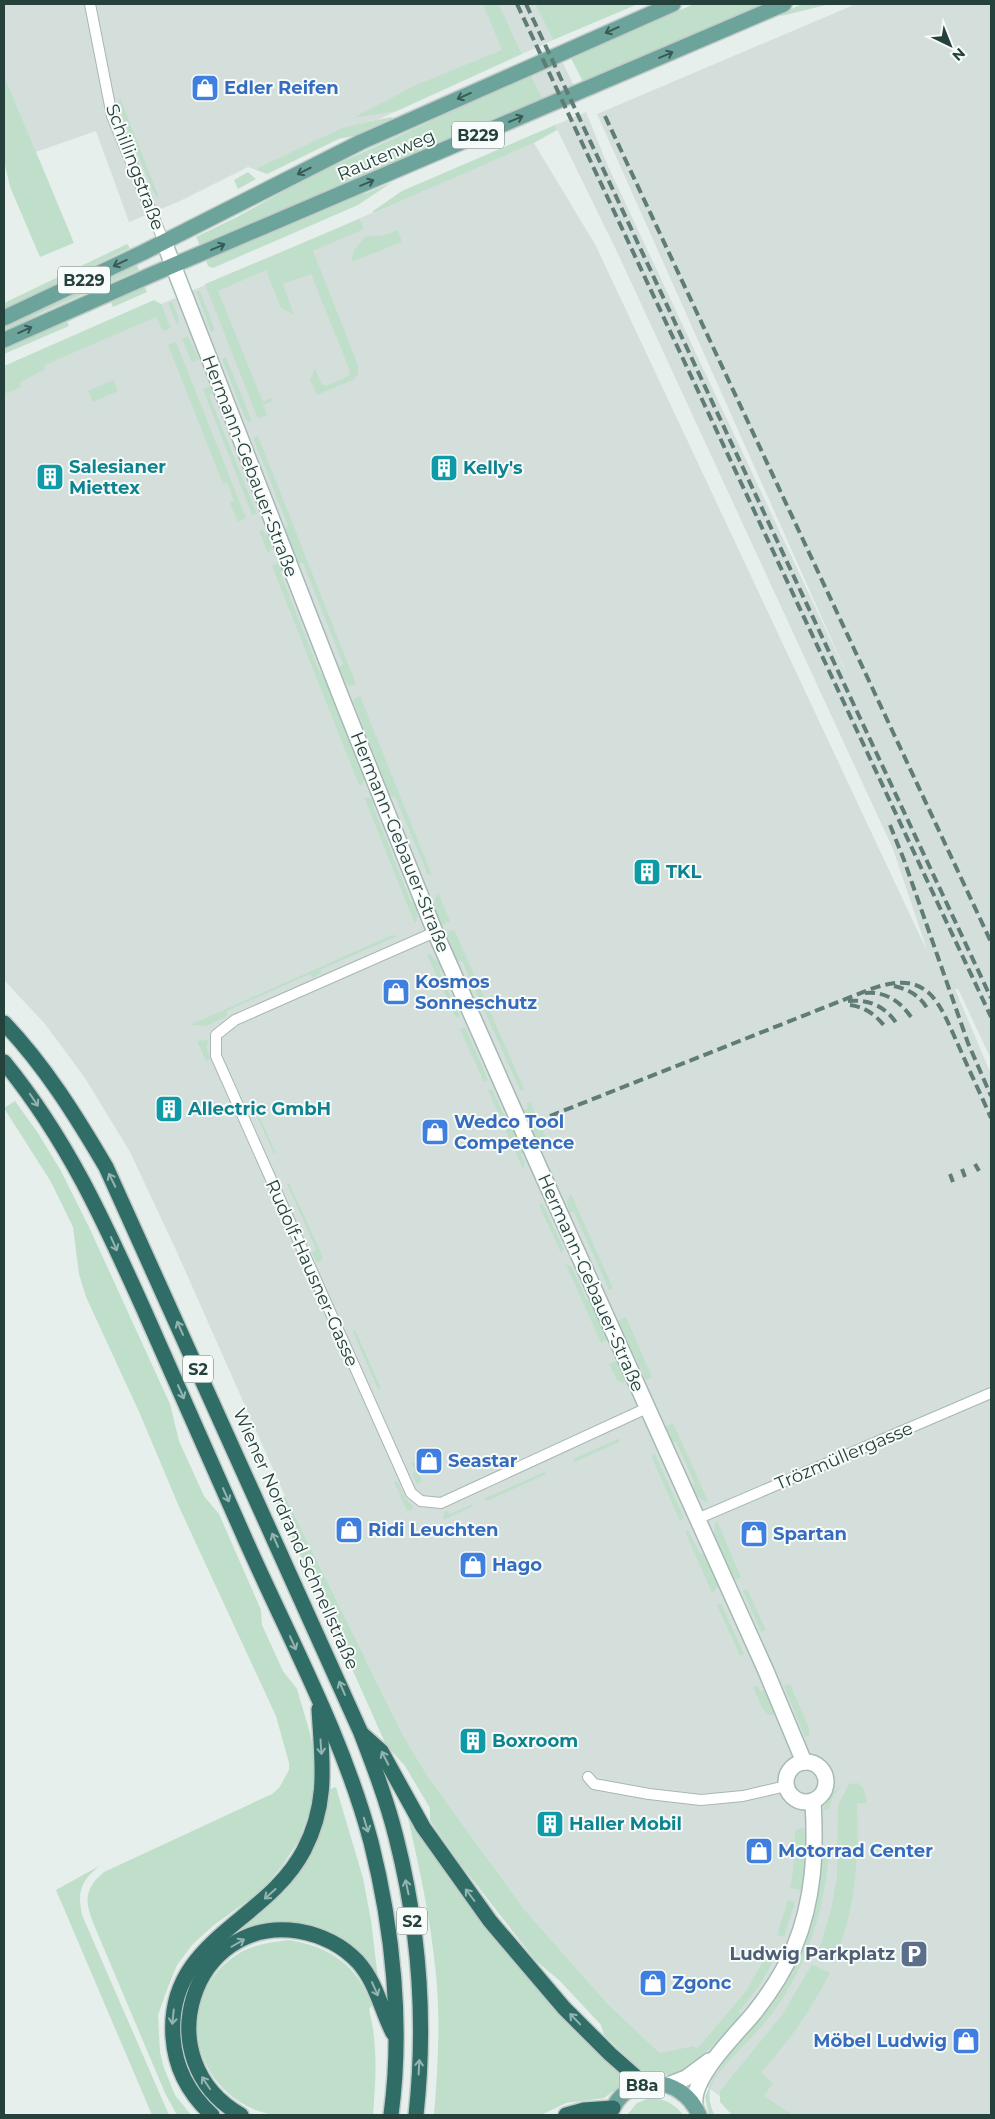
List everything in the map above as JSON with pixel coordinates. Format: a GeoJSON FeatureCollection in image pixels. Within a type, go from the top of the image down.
{"type":"FeatureCollection","features":[{"type":"Feature","properties":{"kind":"highway","name":"Wiener Nordrand Schnellstraße"},"geometry":{"type":"LineString","coordinates":[[4,1023],[40,1064],[64,1097],[106,1167],[260,1504],[361,1733],[381,1786],[396,1836],[409,1895],[420,1997],[421,2044],[416,2115]]}},
{"type":"Feature","properties":{"kind":"highway","name":"S2"},"geometry":{"type":"LineString","coordinates":[[4,1062],[28,1091],[53,1128],[93,1200],[318,1698],[356,1792],[373,1852],[389,1936],[395,2037],[391,2115]]}},
{"type":"Feature","properties":{"kind":"highway"},"geometry":{"type":"LineString","coordinates":[[212,2115],[191,2092],[177,2062],[172,2025],[174,2006],[180,1986],[197,1957],[209,1944],[278,1887],[293,1868],[312,1833],[322,1794],[323,1774],[318,1698]]}},
{"type":"Feature","properties":{"kind":"highway"},"geometry":{"type":"LineString","coordinates":[[361,1733],[381,1751],[423,1827],[490,1921],[564,2008],[610,2054],[644,2084]]}},
{"type":"Feature","properties":{"kind":"highway"},"geometry":{"type":"LineString","coordinates":[[242,2115],[221,2101],[204,2082],[193,2061],[188,2029],[189,2013],[202,1978],[223,1953],[240,1942],[259,1934],[288,1930],[322,1937],[337,1945],[347,1952],[366,1972],[373,1984],[382,2011],[395,2037]]}},
{"type":"Feature","properties":{"kind":"highway"},"geometry":{"type":"LineString","coordinates":[[566,2115],[584,2110],[611,2111]]}},
{"type":"Feature","properties":{"kind":"main road","name":"Rautenweg"},"geometry":{"type":"LineString","coordinates":[[4,318],[164,242],[361,142],[673,4]]}},
{"type":"Feature","properties":{"kind":"main road","name":"Rautenweg"},"geometry":{"type":"LineString","coordinates":[[4,340],[784,4]]}},
{"type":"Feature","properties":{"kind":"main road","name":"B8a"},"geometry":{"type":"LineString","coordinates":[[611,2111],[621,2097],[632,2089],[644,2084],[658,2083],[668,2085],[685,2094],[697,2110]]}},
{"type":"Feature","properties":{"kind":"street","name":"Schillingstraße"},"geometry":{"type":"LineString","coordinates":[[90,4],[112,116],[164,242]]}},
{"type":"Feature","properties":{"kind":"street","name":"Hermann-Gebauer-Straße"},"geometry":{"type":"LineString","coordinates":[[164,242],[356,737],[435,932],[766,1672],[804,1762]]}},
{"type":"Feature","properties":{"kind":"street","name":"Rudolf-Hausner-Gasse"},"geometry":{"type":"LineString","coordinates":[[435,932],[235,1020],[216,1035],[216,1056],[224,1074],[411,1493],[421,1501],[441,1503],[647,1408]]}},
{"type":"Feature","properties":{"kind":"street","name":"Trözmüllergasse"},"geometry":{"type":"LineString","coordinates":[[697,1519],[991,1392]]}},
{"type":"Feature","properties":{"kind":"street"},"geometry":{"type":"LineString","coordinates":[[804,1762],[817,1765],[826,1776],[824,1791],[813,1801],[800,1801],[789,1792],[786,1786],[786,1780],[791,1769],[804,1762]]}},
{"type":"Feature","properties":{"kind":"street"},"geometry":{"type":"LineString","coordinates":[[588,1777],[594,1784],[649,1794],[701,1800],[743,1796],[786,1786]]}},
{"type":"Feature","properties":{"kind":"street"},"geometry":{"type":"LineString","coordinates":[[697,2110],[696,2092],[718,2054],[754,2013],[776,1982],[794,1948],[810,1898],[813,1875],[816,1844],[813,1801]]}},
{"type":"Feature","properties":{"kind":"street"},"geometry":{"type":"LineString","coordinates":[[668,2085],[686,2078],[718,2054]]}},
{"type":"Feature","properties":{"kind":"shaded area"},"geometry":{"type":"Polygon","coordinates":[[[4,4],[491,4],[515,53],[267,174],[248,167],[178,202],[129,222],[96,131],[36,152],[4,75],[4,4]]]}},
{"type":"Feature","properties":{"kind":"shaded area"},"geometry":{"type":"Polygon","coordinates":[[[499,4],[535,4],[553,40],[522,54],[499,4]]]}},
{"type":"Feature","properties":{"kind":"shaded area"},"geometry":{"type":"Polygon","coordinates":[[[856,4],[991,4],[991,1059],[958,989],[955,989],[991,1074],[991,2115],[746,2115],[660,2053],[607,2003],[524,1909],[427,1775],[403,1735],[285,1496],[176,1250],[130,1152],[85,1078],[45,1024],[4,980],[4,379],[71,343],[534,143],[596,246],[928,953],[893,849],[619,256],[555,125],[586,112],[607,164],[850,681],[597,114],[856,4]]]}},
{"type":"Feature","properties":{"kind":"shaded area"},"geometry":{"type":"Polygon","coordinates":[[[562,61],[574,86],[543,99],[531,75],[562,61]]]}},
{"type":"Feature","properties":{"kind":"green space"},"geometry":{"type":"Polygon","coordinates":[[[483,4],[499,4],[522,54],[397,111],[353,118],[416,85],[502,50],[483,4]]]}},
{"type":"Feature","properties":{"kind":"green space"},"geometry":{"type":"Polygon","coordinates":[[[535,4],[638,4],[553,40],[535,4]]]}},
{"type":"Feature","properties":{"kind":"green space"},"geometry":{"type":"Polygon","coordinates":[[[694,4],[764,4],[583,82],[571,58],[694,4]]]}},
{"type":"Feature","properties":{"kind":"green space"},"geometry":{"type":"Polygon","coordinates":[[[802,4],[830,4],[781,16],[780,14],[802,4]]]}},
{"type":"Feature","properties":{"kind":"green space"},"geometry":{"type":"Polygon","coordinates":[[[4,75],[74,243],[40,257],[10,187],[4,160],[4,75]]]}},
{"type":"Feature","properties":{"kind":"green space"},"geometry":{"type":"Polygon","coordinates":[[[531,75],[543,99],[319,194],[320,196],[201,248],[196,237],[237,217],[309,177],[531,75]]]}},
{"type":"Feature","properties":{"kind":"green space"},"geometry":{"type":"Polygon","coordinates":[[[120,98],[158,199],[152,189],[118,105],[120,98]]]}},
{"type":"Feature","properties":{"kind":"green space"},"geometry":{"type":"Polygon","coordinates":[[[393,118],[364,131],[363,134],[338,139],[267,174],[258,170],[258,168],[342,128],[393,118]]]}},
{"type":"Feature","properties":{"kind":"green space"},"geometry":{"type":"Polygon","coordinates":[[[555,125],[557,130],[534,143],[373,213],[373,211],[402,191],[555,125]]]}},
{"type":"Feature","properties":{"kind":"green space"},"geometry":{"type":"Polygon","coordinates":[[[248,172],[256,179],[238,189],[234,180],[248,172]]]}},
{"type":"Feature","properties":{"kind":"green space"},"geometry":{"type":"Polygon","coordinates":[[[391,183],[358,205],[213,268],[208,266],[206,260],[363,192],[364,194],[391,183]]]}},
{"type":"Feature","properties":{"kind":"green space"},"geometry":{"type":"Polygon","coordinates":[[[360,219],[364,229],[313,251],[358,365],[358,374],[353,380],[317,395],[310,380],[315,368],[321,383],[326,386],[348,376],[350,371],[311,274],[283,284],[294,315],[281,308],[266,270],[218,291],[263,402],[272,398],[273,401],[263,405],[267,415],[258,419],[205,284],[360,219]]]}},
{"type":"Feature","properties":{"kind":"green space"},"geometry":{"type":"Polygon","coordinates":[[[398,230],[402,242],[351,262],[354,250],[365,237],[385,235],[398,230]]]}},
{"type":"Feature","properties":{"kind":"green space"},"geometry":{"type":"Polygon","coordinates":[[[127,244],[130,248],[4,309],[4,303],[127,244]]]}},
{"type":"Feature","properties":{"kind":"green space"},"geometry":{"type":"Polygon","coordinates":[[[135,261],[139,270],[43,312],[4,332],[4,325],[135,261]]]}},
{"type":"Feature","properties":{"kind":"green space"},"geometry":{"type":"Polygon","coordinates":[[[145,287],[147,292],[113,307],[111,302],[145,287]]]}},
{"type":"Feature","properties":{"kind":"green space"},"geometry":{"type":"Polygon","coordinates":[[[196,291],[200,291],[215,330],[211,332],[196,291]]]}},
{"type":"Feature","properties":{"kind":"green space"},"geometry":{"type":"Polygon","coordinates":[[[154,300],[161,304],[171,328],[163,331],[156,317],[45,365],[44,370],[20,382],[21,387],[4,394],[4,366],[154,300]]]}},
{"type":"Feature","properties":{"kind":"green space"},"geometry":{"type":"Polygon","coordinates":[[[172,301],[179,319],[177,325],[168,303],[172,301]]]}},
{"type":"Feature","properties":{"kind":"green space"},"geometry":{"type":"Polygon","coordinates":[[[67,321],[69,326],[4,354],[4,348],[67,321]]]}},
{"type":"Feature","properties":{"kind":"green space"},"geometry":{"type":"Polygon","coordinates":[[[188,336],[199,359],[192,362],[182,339],[188,336]]]}},
{"type":"Feature","properties":{"kind":"green space"},"geometry":{"type":"Polygon","coordinates":[[[176,342],[246,518],[238,522],[230,503],[234,501],[227,483],[223,484],[168,345],[176,342]]]}},
{"type":"Feature","properties":{"kind":"green space"},"geometry":{"type":"Polygon","coordinates":[[[226,357],[251,421],[248,422],[245,418],[222,359],[226,357]]]}},
{"type":"Feature","properties":{"kind":"green space"},"geometry":{"type":"Polygon","coordinates":[[[113,380],[118,391],[93,402],[88,391],[113,380]]]}},
{"type":"Feature","properties":{"kind":"green space"},"geometry":{"type":"Polygon","coordinates":[[[211,386],[213,393],[209,395],[257,514],[252,515],[203,389],[211,386]]]}},
{"type":"Feature","properties":{"kind":"green space"},"geometry":{"type":"Polygon","coordinates":[[[258,436],[356,684],[347,685],[339,667],[343,664],[303,563],[297,563],[284,529],[288,526],[254,440],[258,436]]]}},
{"type":"Feature","properties":{"kind":"green space"},"geometry":{"type":"Polygon","coordinates":[[[263,530],[266,535],[270,534],[273,542],[272,549],[268,553],[259,531],[263,530]]]}},
{"type":"Feature","properties":{"kind":"green space"},"geometry":{"type":"Polygon","coordinates":[[[277,563],[282,565],[284,570],[280,572],[320,673],[325,673],[365,779],[362,785],[359,785],[272,566],[277,563]]]}},
{"type":"Feature","properties":{"kind":"green space"},"geometry":{"type":"Polygon","coordinates":[[[360,696],[431,873],[428,875],[395,797],[390,796],[353,700],[360,696]]]}},
{"type":"Feature","properties":{"kind":"green space"},"geometry":{"type":"Polygon","coordinates":[[[364,797],[374,799],[376,803],[373,806],[411,902],[414,901],[417,907],[415,924],[364,797]]]}},
{"type":"Feature","properties":{"kind":"green space"},"geometry":{"type":"Polygon","coordinates":[[[438,893],[450,921],[442,925],[434,905],[438,893]]]}},
{"type":"Feature","properties":{"kind":"green space"},"geometry":{"type":"Polygon","coordinates":[[[454,929],[525,1091],[520,1090],[462,961],[457,961],[445,933],[454,929]]]}},
{"type":"Feature","properties":{"kind":"green space"},"geometry":{"type":"Polygon","coordinates":[[[392,935],[397,936],[320,970],[321,973],[313,978],[310,974],[227,1011],[227,1016],[206,1026],[190,1025],[392,935]]]}},
{"type":"Feature","properties":{"kind":"green space"},"geometry":{"type":"Polygon","coordinates":[[[430,954],[443,967],[439,970],[460,1016],[456,1018],[427,955],[430,954]]]}},
{"type":"Feature","properties":{"kind":"green space"},"geometry":{"type":"Polygon","coordinates":[[[465,1027],[488,1080],[484,1082],[460,1029],[465,1027]]]}},
{"type":"Feature","properties":{"kind":"green space"},"geometry":{"type":"Polygon","coordinates":[[[208,1040],[207,1048],[210,1059],[206,1061],[197,1041],[208,1040]]]}},
{"type":"Feature","properties":{"kind":"green space"},"geometry":{"type":"Polygon","coordinates":[[[492,1089],[505,1117],[509,1116],[525,1152],[521,1154],[525,1163],[523,1169],[488,1090],[492,1089]]]}},
{"type":"Feature","properties":{"kind":"green space"},"geometry":{"type":"Polygon","coordinates":[[[15,1101],[38,1133],[61,1171],[89,1227],[170,1404],[179,1441],[204,1496],[219,1514],[261,1610],[262,1625],[283,1671],[297,1689],[314,1752],[314,1787],[310,1810],[299,1840],[282,1866],[260,1892],[214,1925],[193,1944],[177,1965],[158,2015],[160,2052],[164,2068],[175,2095],[191,2115],[177,2115],[165,2093],[94,1925],[89,1910],[89,1891],[104,1872],[272,1794],[279,1788],[289,1770],[289,1763],[276,1716],[180,1509],[140,1414],[86,1297],[79,1274],[73,1227],[51,1182],[4,1108],[15,1101]]]}},
{"type":"Feature","properties":{"kind":"green space"},"geometry":{"type":"Polygon","coordinates":[[[530,1102],[548,1142],[537,1141],[523,1111],[528,1108],[527,1103],[530,1102]]]}},
{"type":"Feature","properties":{"kind":"green space"},"geometry":{"type":"Polygon","coordinates":[[[257,1111],[276,1153],[274,1154],[256,1114],[257,1111]]]}},
{"type":"Feature","properties":{"kind":"green space"},"geometry":{"type":"Polygon","coordinates":[[[289,1183],[323,1257],[321,1261],[317,1262],[312,1253],[316,1249],[287,1184],[289,1183]]]}},
{"type":"Feature","properties":{"kind":"green space"},"geometry":{"type":"Polygon","coordinates":[[[571,1194],[613,1288],[609,1290],[574,1212],[569,1212],[567,1201],[571,1194]]]}},
{"type":"Feature","properties":{"kind":"green space"},"geometry":{"type":"Polygon","coordinates":[[[542,1203],[564,1249],[561,1253],[539,1205],[542,1203]]]}},
{"type":"Feature","properties":{"kind":"green space"},"geometry":{"type":"Polygon","coordinates":[[[566,1265],[572,1267],[587,1300],[591,1300],[608,1340],[601,1343],[566,1265]]]}},
{"type":"Feature","properties":{"kind":"green space"},"geometry":{"type":"Polygon","coordinates":[[[626,1317],[652,1377],[646,1380],[618,1321],[626,1317]]]}},
{"type":"Feature","properties":{"kind":"green space"},"geometry":{"type":"Polygon","coordinates":[[[355,1330],[381,1388],[378,1389],[353,1332],[355,1330]]]}},
{"type":"Feature","properties":{"kind":"green space"},"geometry":{"type":"Polygon","coordinates":[[[617,1361],[626,1381],[623,1383],[617,1380],[609,1364],[617,1361]]]}},
{"type":"Feature","properties":{"kind":"green space"},"geometry":{"type":"Polygon","coordinates":[[[673,1423],[709,1503],[694,1492],[692,1486],[695,1484],[676,1442],[671,1442],[665,1427],[673,1423]]]}},
{"type":"Feature","properties":{"kind":"green space"},"geometry":{"type":"Polygon","coordinates":[[[620,1438],[619,1442],[575,1462],[573,1459],[620,1438]]]}},
{"type":"Feature","properties":{"kind":"green space"},"geometry":{"type":"Polygon","coordinates":[[[654,1452],[684,1518],[680,1521],[652,1458],[654,1452]]]}},
{"type":"Feature","properties":{"kind":"green space"},"geometry":{"type":"Polygon","coordinates":[[[414,1462],[422,1481],[417,1484],[412,1475],[415,1471],[411,1463],[414,1462]]]}},
{"type":"Feature","properties":{"kind":"green space"},"geometry":{"type":"Polygon","coordinates":[[[545,1472],[546,1474],[487,1501],[485,1498],[545,1472]]]}},
{"type":"Feature","properties":{"kind":"green space"},"geometry":{"type":"Polygon","coordinates":[[[396,1481],[405,1498],[413,1506],[412,1510],[407,1511],[394,1482],[396,1481]]]}},
{"type":"Feature","properties":{"kind":"green space"},"geometry":{"type":"Polygon","coordinates":[[[285,1496],[403,1735],[427,1775],[524,1909],[607,2003],[660,2053],[694,2046],[697,2049],[746,1991],[772,1946],[779,1950],[761,1983],[739,2012],[742,2016],[728,2032],[685,2071],[676,2075],[649,2074],[637,2067],[604,2035],[601,2025],[560,1981],[535,1960],[458,1861],[430,1820],[430,1808],[405,1766],[386,1745],[337,1635],[326,1598],[317,1581],[305,1566],[275,1500],[285,1496]]]}},
{"type":"Feature","properties":{"kind":"green space"},"geometry":{"type":"Polygon","coordinates":[[[472,1504],[473,1506],[443,1520],[446,1510],[450,1514],[472,1504]]]}},
{"type":"Feature","properties":{"kind":"green space"},"geometry":{"type":"Polygon","coordinates":[[[717,1521],[741,1577],[733,1581],[716,1543],[714,1535],[717,1521]]]}},
{"type":"Feature","properties":{"kind":"green space"},"geometry":{"type":"Polygon","coordinates":[[[688,1530],[700,1554],[705,1555],[719,1586],[712,1593],[685,1531],[688,1530]]]}},
{"type":"Feature","properties":{"kind":"green space"},"geometry":{"type":"Polygon","coordinates":[[[747,1589],[766,1630],[761,1632],[743,1591],[747,1589]]]}},
{"type":"Feature","properties":{"kind":"green space"},"geometry":{"type":"Polygon","coordinates":[[[721,1603],[744,1654],[740,1656],[717,1605],[721,1603]]]}},
{"type":"Feature","properties":{"kind":"green space"},"geometry":{"type":"Polygon","coordinates":[[[790,1684],[809,1728],[809,1735],[805,1738],[784,1686],[790,1684]]]}},
{"type":"Feature","properties":{"kind":"green space"},"geometry":{"type":"Polygon","coordinates":[[[758,1685],[760,1691],[765,1690],[775,1715],[767,1713],[761,1706],[753,1687],[758,1685]]]}},
{"type":"Feature","properties":{"kind":"green space"},"geometry":{"type":"Polygon","coordinates":[[[858,1783],[864,1789],[867,1803],[857,1803],[857,1845],[854,1884],[847,1923],[834,1962],[817,1956],[831,1910],[837,1876],[838,1805],[849,1784],[858,1783]]]}},
{"type":"Feature","properties":{"kind":"green space"},"geometry":{"type":"Polygon","coordinates":[[[336,1787],[363,1878],[371,1920],[378,1979],[342,1941],[243,1933],[240,1927],[268,1906],[301,1871],[318,1838],[330,1789],[336,1787]]]}},
{"type":"Feature","properties":{"kind":"green space"},"geometry":{"type":"Polygon","coordinates":[[[840,1787],[832,1799],[829,1809],[823,1811],[829,1798],[840,1787]]]}},
{"type":"Feature","properties":{"kind":"green space"},"geometry":{"type":"Polygon","coordinates":[[[408,1818],[461,1895],[525,1975],[564,2019],[627,2081],[604,2098],[566,2103],[541,2115],[434,2115],[438,2040],[437,1984],[427,1910],[408,1818]]]}},
{"type":"Feature","properties":{"kind":"green space"},"geometry":{"type":"Polygon","coordinates":[[[804,1828],[806,1870],[801,1890],[790,1888],[795,1832],[797,1829],[804,1828]]]}},
{"type":"Feature","properties":{"kind":"green space"},"geometry":{"type":"Polygon","coordinates":[[[824,1849],[829,1853],[822,1899],[817,1922],[801,1966],[790,1987],[763,2025],[714,2080],[710,2090],[710,2101],[715,2115],[709,2115],[705,2097],[714,2077],[734,2048],[772,2005],[797,1960],[817,1901],[824,1849]]]}},
{"type":"Feature","properties":{"kind":"green space"},"geometry":{"type":"Polygon","coordinates":[[[101,1865],[94,1870],[82,1887],[80,1899],[82,1915],[169,2115],[152,2115],[56,1890],[101,1865]]]}},
{"type":"Feature","properties":{"kind":"green space"},"geometry":{"type":"Polygon","coordinates":[[[788,1900],[795,1902],[784,1937],[777,1935],[788,1900]]]}},
{"type":"Feature","properties":{"kind":"green space"},"geometry":{"type":"Polygon","coordinates":[[[288,1940],[316,1947],[340,1960],[359,1979],[366,1992],[372,2006],[369,2009],[375,2049],[373,2115],[273,2115],[245,2105],[223,2088],[207,2067],[199,2042],[198,2017],[204,1992],[219,1969],[243,1951],[259,1945],[288,1940]]]}},
{"type":"Feature","properties":{"kind":"green space"},"geometry":{"type":"Polygon","coordinates":[[[812,1964],[830,1973],[799,2025],[761,2072],[773,2083],[764,2096],[793,2115],[732,2115],[720,2102],[720,2091],[782,2015],[812,1964]]]}},
{"type":"Feature","properties":{"kind":"green space"},"geometry":{"type":"Polygon","coordinates":[[[647,2099],[658,2099],[667,2102],[683,2115],[627,2115],[637,2103],[647,2099]]]}},
{"type":"Feature","properties":{"kind":"railway"},"geometry":{"type":"LineString","coordinates":[[517,4],[991,1017]]}},
{"type":"Feature","properties":{"kind":"railway"},"geometry":{"type":"LineString","coordinates":[[526,4],[991,998]]}},
{"type":"Feature","properties":{"kind":"railway"},"geometry":{"type":"LineString","coordinates":[[605,116],[991,942]]}},
{"type":"Feature","properties":{"kind":"railway"},"geometry":{"type":"LineString","coordinates":[[890,825],[968,1043],[991,1096]]}},
{"type":"Feature","properties":{"kind":"railway"},"geometry":{"type":"LineString","coordinates":[[550,1116],[871,989],[891,984],[907,983],[920,987],[930,994],[938,1004],[953,1032],[991,1118]]}},
{"type":"Feature","properties":{"kind":"railway"},"geometry":{"type":"LineString","coordinates":[[894,986],[914,994],[928,1010]]}},
{"type":"Feature","properties":{"kind":"railway"},"geometry":{"type":"LineString","coordinates":[[865,993],[885,995],[891,998],[902,1006],[911,1017]]}},
{"type":"Feature","properties":{"kind":"railway"},"geometry":{"type":"LineString","coordinates":[[848,1001],[863,1001],[876,1005],[882,1008],[897,1024]]}},
{"type":"Feature","properties":{"kind":"railway"},"geometry":{"type":"LineString","coordinates":[[850,1005],[871,1013],[886,1028]]}},
{"type":"Feature","properties":{"kind":"railway"},"geometry":{"type":"LineString","coordinates":[[975,1164],[979,1171]]}},
{"type":"Feature","properties":{"kind":"railway"},"geometry":{"type":"LineString","coordinates":[[962,1169],[965,1177]]}},
{"type":"Feature","properties":{"kind":"railway"},"geometry":{"type":"LineString","coordinates":[[950,1174],[953,1182]]}},
{"type":"Feature","properties":{"kind":"place","name":"Edler Reifen"},"geometry":{"type":"Point","coordinates":[205,88]}},
{"type":"Feature","properties":{"kind":"place","name":"Kelly's"},"geometry":{"type":"Point","coordinates":[444,468]}},
{"type":"Feature","properties":{"kind":"place","name":"Salesianer Miettex"},"geometry":{"type":"Point","coordinates":[50,477]}},
{"type":"Feature","properties":{"kind":"place","name":"TKL"},"geometry":{"type":"Point","coordinates":[647,872]}},
{"type":"Feature","properties":{"kind":"place","name":"Kosmos Sonneschutz"},"geometry":{"type":"Point","coordinates":[396,992]}},
{"type":"Feature","properties":{"kind":"place","name":"Allectric GmbH"},"geometry":{"type":"Point","coordinates":[169,1109]}},
{"type":"Feature","properties":{"kind":"place","name":"Wedco Tool Competence"},"geometry":{"type":"Point","coordinates":[435,1132]}},
{"type":"Feature","properties":{"kind":"place","name":"Seastar"},"geometry":{"type":"Point","coordinates":[429,1461]}},
{"type":"Feature","properties":{"kind":"place","name":"Ridi Leuchten"},"geometry":{"type":"Point","coordinates":[349,1530]}},
{"type":"Feature","properties":{"kind":"place","name":"Spartan"},"geometry":{"type":"Point","coordinates":[754,1534]}},
{"type":"Feature","properties":{"kind":"place","name":"Hago"},"geometry":{"type":"Point","coordinates":[473,1565]}},
{"type":"Feature","properties":{"kind":"place","name":"Boxroom"},"geometry":{"type":"Point","coordinates":[473,1741]}},
{"type":"Feature","properties":{"kind":"place","name":"Haller Mobil"},"geometry":{"type":"Point","coordinates":[550,1824]}},
{"type":"Feature","properties":{"kind":"place","name":"Motorrad Center"},"geometry":{"type":"Point","coordinates":[759,1851]}},
{"type":"Feature","properties":{"kind":"place","name":"Ludwig Parkplatz"},"geometry":{"type":"Point","coordinates":[914,1954]}},
{"type":"Feature","properties":{"kind":"place","name":"Zgonc"},"geometry":{"type":"Point","coordinates":[653,1983]}},
{"type":"Feature","properties":{"kind":"place","name":"Möbel Ludwig"},"geometry":{"type":"Point","coordinates":[966,2041]}}]}
